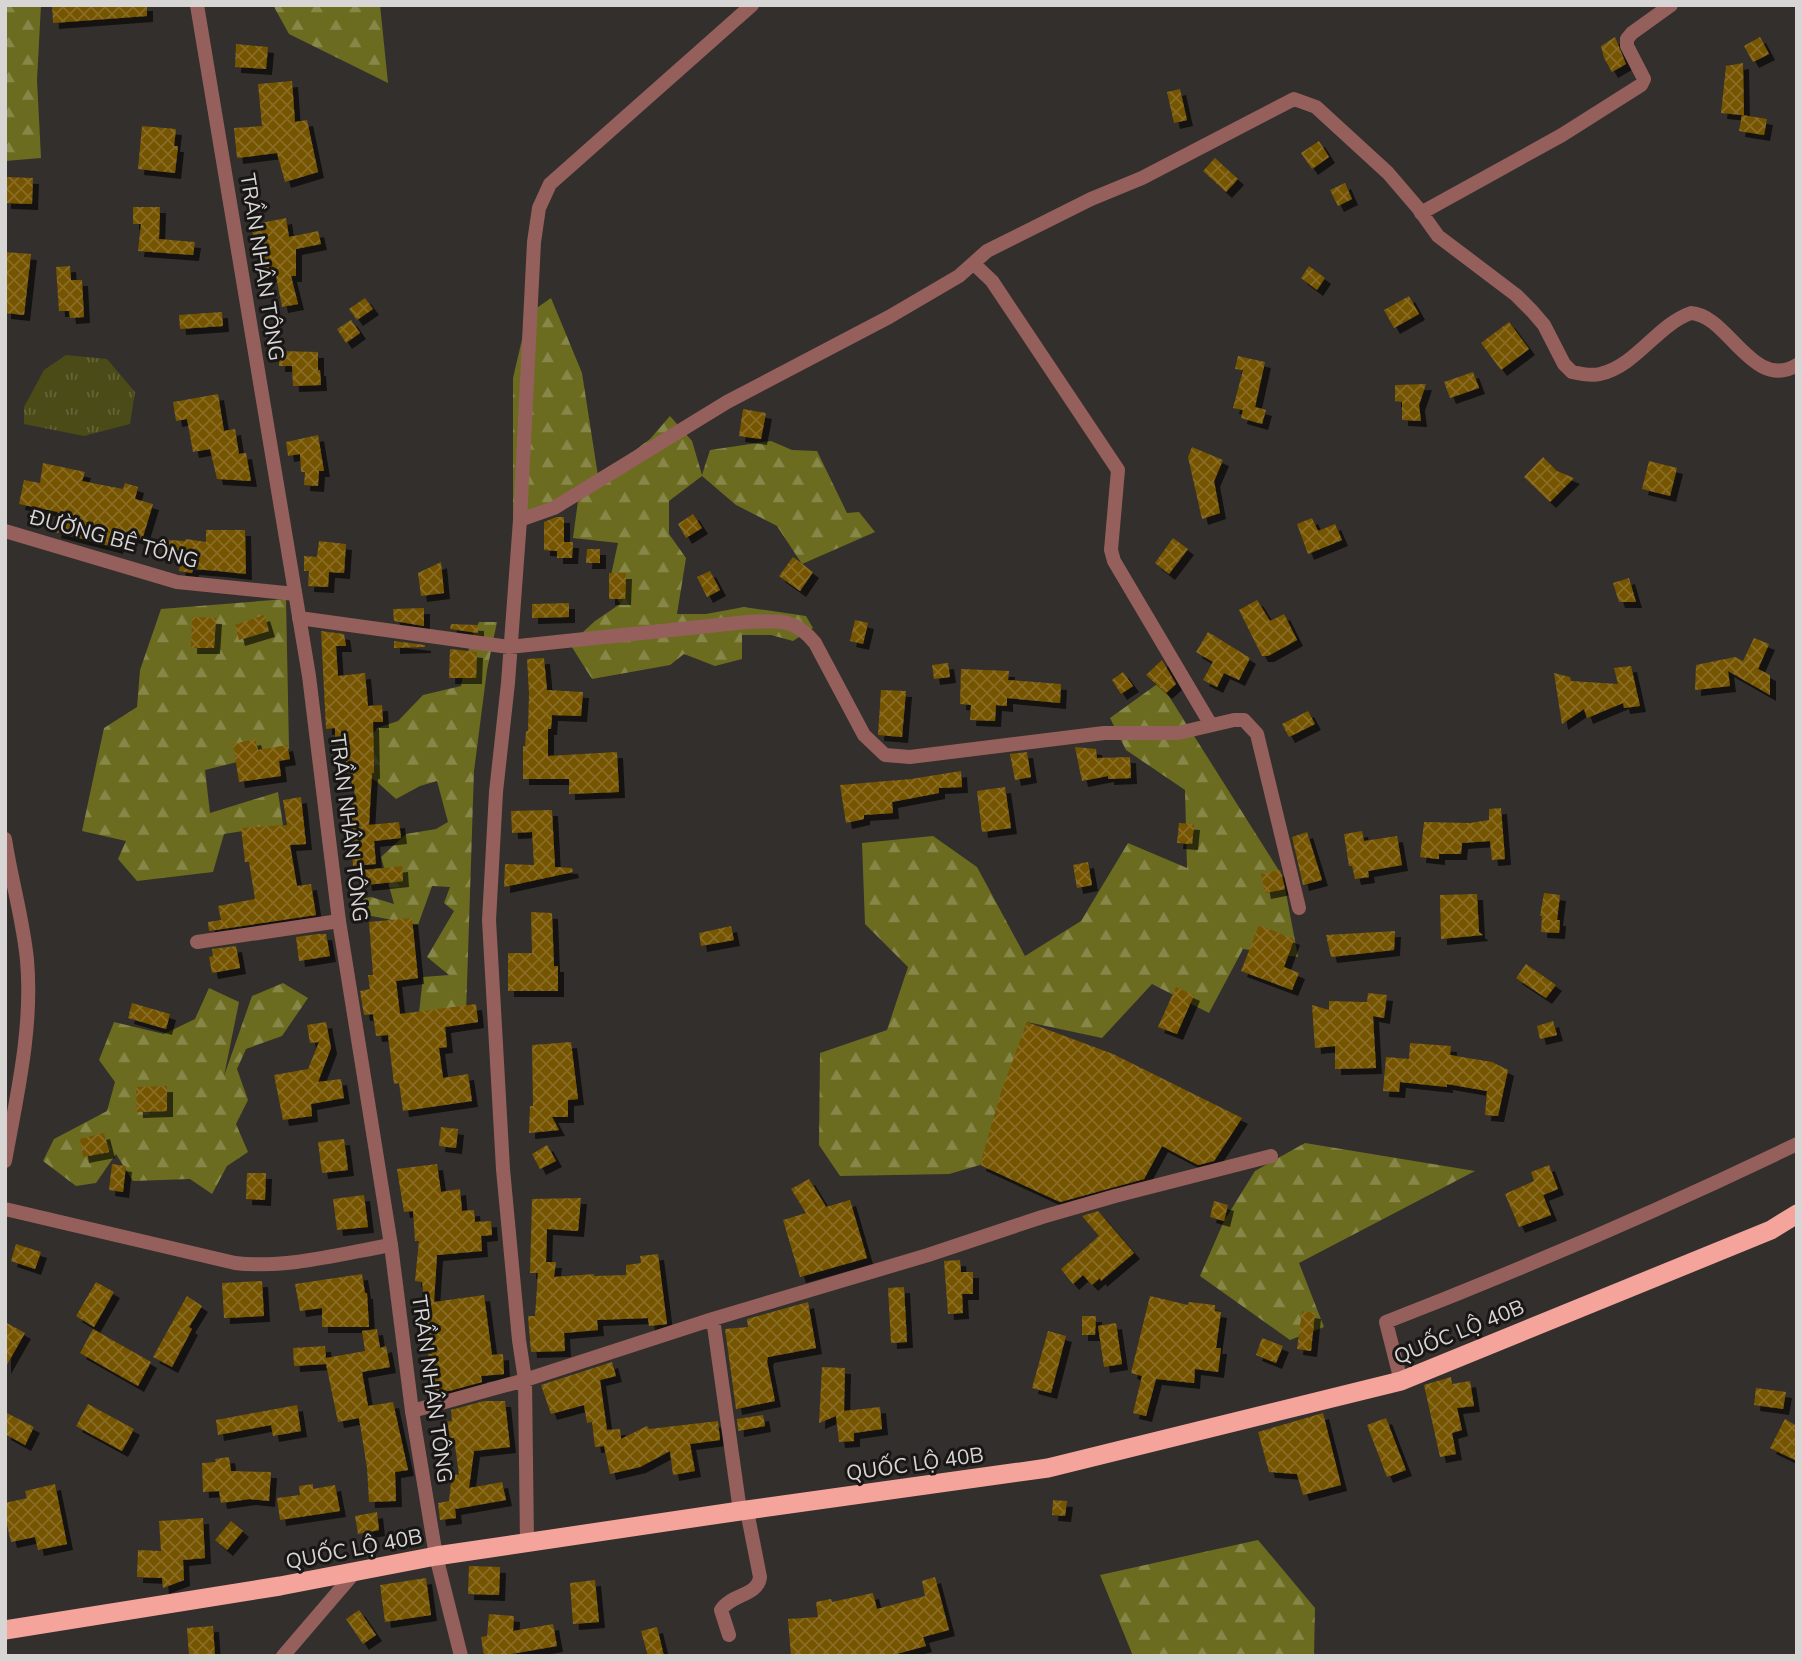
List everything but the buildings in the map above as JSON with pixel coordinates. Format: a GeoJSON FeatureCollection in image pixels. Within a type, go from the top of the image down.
{"type":"FeatureCollection","features":[{"type":"Feature","properties":{"kind":"highway","name":"QUỐC LỘ 40B"},"geometry":{"type":"LineString","coordinates":[[5,1630],[280,1586],[436,1556],[1048,1468],[1401,1381],[1771,1230],[1797,1214]]}},
{"type":"Feature","properties":{"kind":"street","name":"TRẦN NHÂN TÔNG"},"geometry":{"type":"LineString","coordinates":[[197,5],[309,676],[340,921],[391,1245],[412,1411],[436,1556],[461,1656]]}},
{"type":"Feature","properties":{"kind":"street"},"geometry":{"type":"LineString","coordinates":[[527,1542],[525,1380],[503,1169],[489,920],[496,792],[508,683],[520,520],[534,242],[543,195],[550,184],[752,5]]}},
{"type":"Feature","properties":{"kind":"street"},"geometry":{"type":"LineString","coordinates":[[1421,213],[1562,135],[1641,85],[1643,73],[1627,39],[1671,5]]}},
{"type":"Feature","properties":{"kind":"street"},"geometry":{"type":"LineString","coordinates":[[520,520],[554,508],[727,402],[889,317],[958,276],[988,251],[1021,233],[1142,178],[1294,99],[1316,107],[1388,173],[1438,236],[1516,295],[1544,325],[1564,364],[1572,372],[1600,374],[1617,367],[1672,324],[1691,313],[1704,316],[1763,366],[1775,371],[1797,365]]}},
{"type":"Feature","properties":{"kind":"street"},"geometry":{"type":"LineString","coordinates":[[974,264],[992,281],[1118,470],[1111,550],[1114,561],[1211,725]]}},
{"type":"Feature","properties":{"kind":"street","name":"ĐƯỜNG BÊ TÔNG"},"geometry":{"type":"LineString","coordinates":[[5,531],[177,582],[295,594]]}},
{"type":"Feature","properties":{"kind":"street"},"geometry":{"type":"LineString","coordinates":[[299,618],[509,647],[747,622],[787,621],[806,631],[815,643],[864,735],[886,755],[911,757],[1104,733],[1178,733],[1244,720],[1257,734],[1299,908]]}},
{"type":"Feature","properties":{"kind":"street"},"geometry":{"type":"LineString","coordinates":[[5,839],[11,912],[26,958],[27,1012],[25,1040],[5,1161]]}},
{"type":"Feature","properties":{"kind":"street"},"geometry":{"type":"LineString","coordinates":[[197,942],[340,921]]}},
{"type":"Feature","properties":{"kind":"street"},"geometry":{"type":"LineString","coordinates":[[1401,1381],[1386,1321],[1516,1271],[1797,1144]]}},
{"type":"Feature","properties":{"kind":"street"},"geometry":{"type":"LineString","coordinates":[[412,1411],[525,1380],[713,1318],[1115,1196],[1271,1156]]}},
{"type":"Feature","properties":{"kind":"street"},"geometry":{"type":"LineString","coordinates":[[5,1209],[253,1265],[284,1263],[391,1245]]}},
{"type":"Feature","properties":{"kind":"street"},"geometry":{"type":"LineString","coordinates":[[713,1318],[744,1511],[760,1577],[759,1584],[729,1600],[721,1609],[729,1635]]}},
{"type":"Feature","properties":{"kind":"street"},"geometry":{"type":"LineString","coordinates":[[283,1656],[355,1572]]}},
{"type":"Feature","properties":{"kind":"green space"},"geometry":{"type":"Polygon","coordinates":[[[5,5],[41,5],[37,80],[41,158],[5,161],[5,5]]]}},
{"type":"Feature","properties":{"kind":"green space"},"geometry":{"type":"Polygon","coordinates":[[[273,5],[380,5],[388,83],[289,34],[273,5]]]}},
{"type":"Feature","properties":{"kind":"green space"},"geometry":{"type":"Polygon","coordinates":[[[551,298],[582,373],[598,476],[513,524],[513,378],[528,314],[551,298]]]}},
{"type":"Feature","properties":{"kind":"green space"},"geometry":{"type":"Polygon","coordinates":[[[66,355],[107,359],[135,392],[130,424],[84,436],[24,424],[24,407],[44,370],[66,355]]]}},
{"type":"Feature","properties":{"kind":"green space"},"geometry":{"type":"Polygon","coordinates":[[[670,416],[692,441],[702,475],[710,450],[771,441],[792,450],[817,451],[847,513],[859,512],[875,532],[802,564],[777,526],[736,505],[702,476],[669,501],[669,534],[686,558],[677,614],[706,614],[744,607],[806,616],[813,628],[793,641],[771,635],[742,635],[742,659],[715,666],[684,654],[670,665],[592,679],[570,644],[595,621],[620,604],[609,584],[618,543],[573,538],[578,501],[614,466],[650,439],[670,416]]]}},
{"type":"Feature","properties":{"kind":"green space"},"geometry":{"type":"Polygon","coordinates":[[[286,599],[289,749],[205,770],[210,813],[278,792],[283,825],[224,834],[213,872],[137,881],[118,859],[126,841],[82,831],[104,728],[137,707],[140,670],[161,609],[286,599]]]}},
{"type":"Feature","properties":{"kind":"green space"},"geometry":{"type":"Polygon","coordinates":[[[479,622],[497,622],[487,670],[474,771],[466,1014],[419,1013],[423,977],[449,975],[427,957],[454,911],[444,903],[450,887],[432,886],[418,925],[356,913],[351,901],[371,897],[394,904],[381,857],[406,834],[436,829],[448,822],[437,781],[420,786],[396,799],[376,781],[361,773],[363,754],[377,728],[398,721],[423,695],[461,686],[471,639],[479,622]]]}},
{"type":"Feature","properties":{"kind":"green space"},"geometry":{"type":"Polygon","coordinates":[[[1160,682],[1283,877],[1298,957],[1243,949],[1209,1013],[1152,984],[1102,1038],[1027,1022],[980,1165],[949,1174],[840,1176],[819,1145],[820,1053],[887,1030],[908,967],[865,924],[862,843],[933,836],[977,867],[1025,956],[1081,921],[1128,843],[1187,868],[1185,790],[1126,750],[1110,718],[1160,682]]]}},
{"type":"Feature","properties":{"kind":"green space"},"geometry":{"type":"Polygon","coordinates":[[[283,983],[308,998],[282,1036],[246,1049],[237,1069],[248,1100],[236,1124],[248,1152],[227,1166],[212,1194],[190,1179],[133,1181],[116,1154],[96,1183],[76,1186],[43,1161],[54,1139],[107,1111],[115,1082],[99,1060],[114,1022],[164,1034],[195,1019],[209,988],[239,1002],[224,1076],[252,996],[283,983]]]}},
{"type":"Feature","properties":{"kind":"green space"},"geometry":{"type":"Polygon","coordinates":[[[1305,1143],[1475,1171],[1299,1263],[1324,1327],[1290,1340],[1200,1276],[1224,1221],[1255,1171],[1305,1143]]]}},
{"type":"Feature","properties":{"kind":"green space"},"geometry":{"type":"Polygon","coordinates":[[[1258,1540],[1315,1608],[1314,1656],[1133,1656],[1100,1575],[1258,1540]]]}}]}
